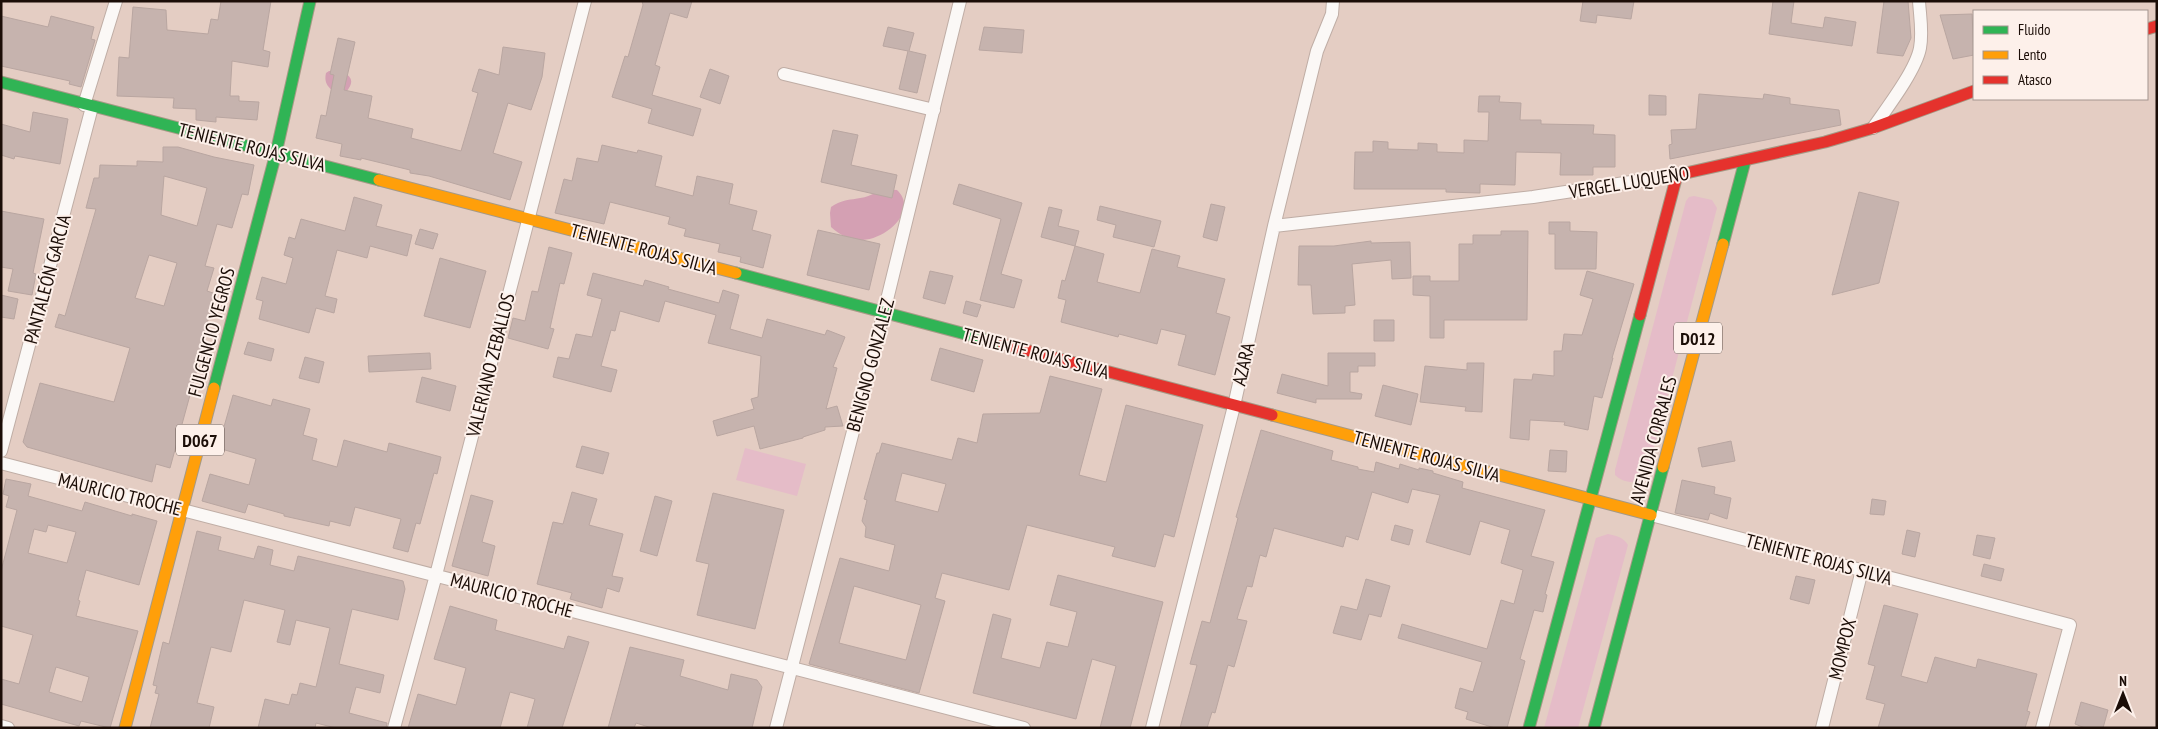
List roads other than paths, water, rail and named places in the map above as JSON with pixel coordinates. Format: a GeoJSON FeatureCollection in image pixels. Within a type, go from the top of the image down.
{"type":"FeatureCollection","features":[{"type":"Feature","properties":{"kind":"main road","name":"FULGENCIO YEGROS"},"geometry":{"type":"LineString","coordinates":[[125,728],[276,153],[310,1]]}},
{"type":"Feature","properties":{"kind":"main road","name":"TENIENTE ROJAS SILVA"},"geometry":{"type":"LineString","coordinates":[[1,82],[527,218],[1651,515]]}},
{"type":"Feature","properties":{"kind":"main road","name":"VERGEL LUQUEÑO"},"geometry":{"type":"LineString","coordinates":[[1677,174],[1745,161],[1873,128],[1973,91]]}},
{"type":"Feature","properties":{"kind":"main road","name":"AVENIDA CORRALES"},"geometry":{"type":"LineString","coordinates":[[1594,728],[1745,161]]}},
{"type":"Feature","properties":{"kind":"main road"},"geometry":{"type":"LineString","coordinates":[[1529,728],[1677,174]]}},
{"type":"Feature","properties":{"kind":"street","name":"PANTALEÓN GARCIA"},"geometry":{"type":"LineString","coordinates":[[1,451],[116,1]]}},
{"type":"Feature","properties":{"kind":"street","name":"VALERIANO ZEBALLOS"},"geometry":{"type":"LineString","coordinates":[[394,728],[436,575],[527,218],[585,1]]}},
{"type":"Feature","properties":{"kind":"street","name":"BENIGNO GONZALEZ"},"geometry":{"type":"LineString","coordinates":[[776,728],[884,312],[960,1]]}},
{"type":"Feature","properties":{"kind":"street","name":"AZARA"},"geometry":{"type":"LineString","coordinates":[[1152,728],[1234,406],[1274,226],[1317,51],[1332,14],[1334,1]]}},
{"type":"Feature","properties":{"kind":"street"},"geometry":{"type":"LineString","coordinates":[[1873,128],[1915,63],[1920,50],[1922,32],[1918,1]]}},
{"type":"Feature","properties":{"kind":"street"},"geometry":{"type":"LineString","coordinates":[[784,74],[934,110]]}},
{"type":"Feature","properties":{"kind":"street","name":"VERGEL LUQUEÑO"},"geometry":{"type":"LineString","coordinates":[[1274,226],[1533,197],[1677,174]]}},
{"type":"Feature","properties":{"kind":"street","name":"MAURICIO TROCHE"},"geometry":{"type":"LineString","coordinates":[[1,463],[1024,728]]}},
{"type":"Feature","properties":{"kind":"street","name":"TENIENTE ROJAS SILVA"},"geometry":{"type":"LineString","coordinates":[[1651,515],[2070,625],[2042,728]]}},
{"type":"Feature","properties":{"kind":"street","name":"MOMPOX"},"geometry":{"type":"LineString","coordinates":[[1822,728],[1862,570]]}},
{"type":"Feature","properties":{"kind":"street"},"geometry":{"type":"LineString","coordinates":[[1,726],[8,728]]}}]}
